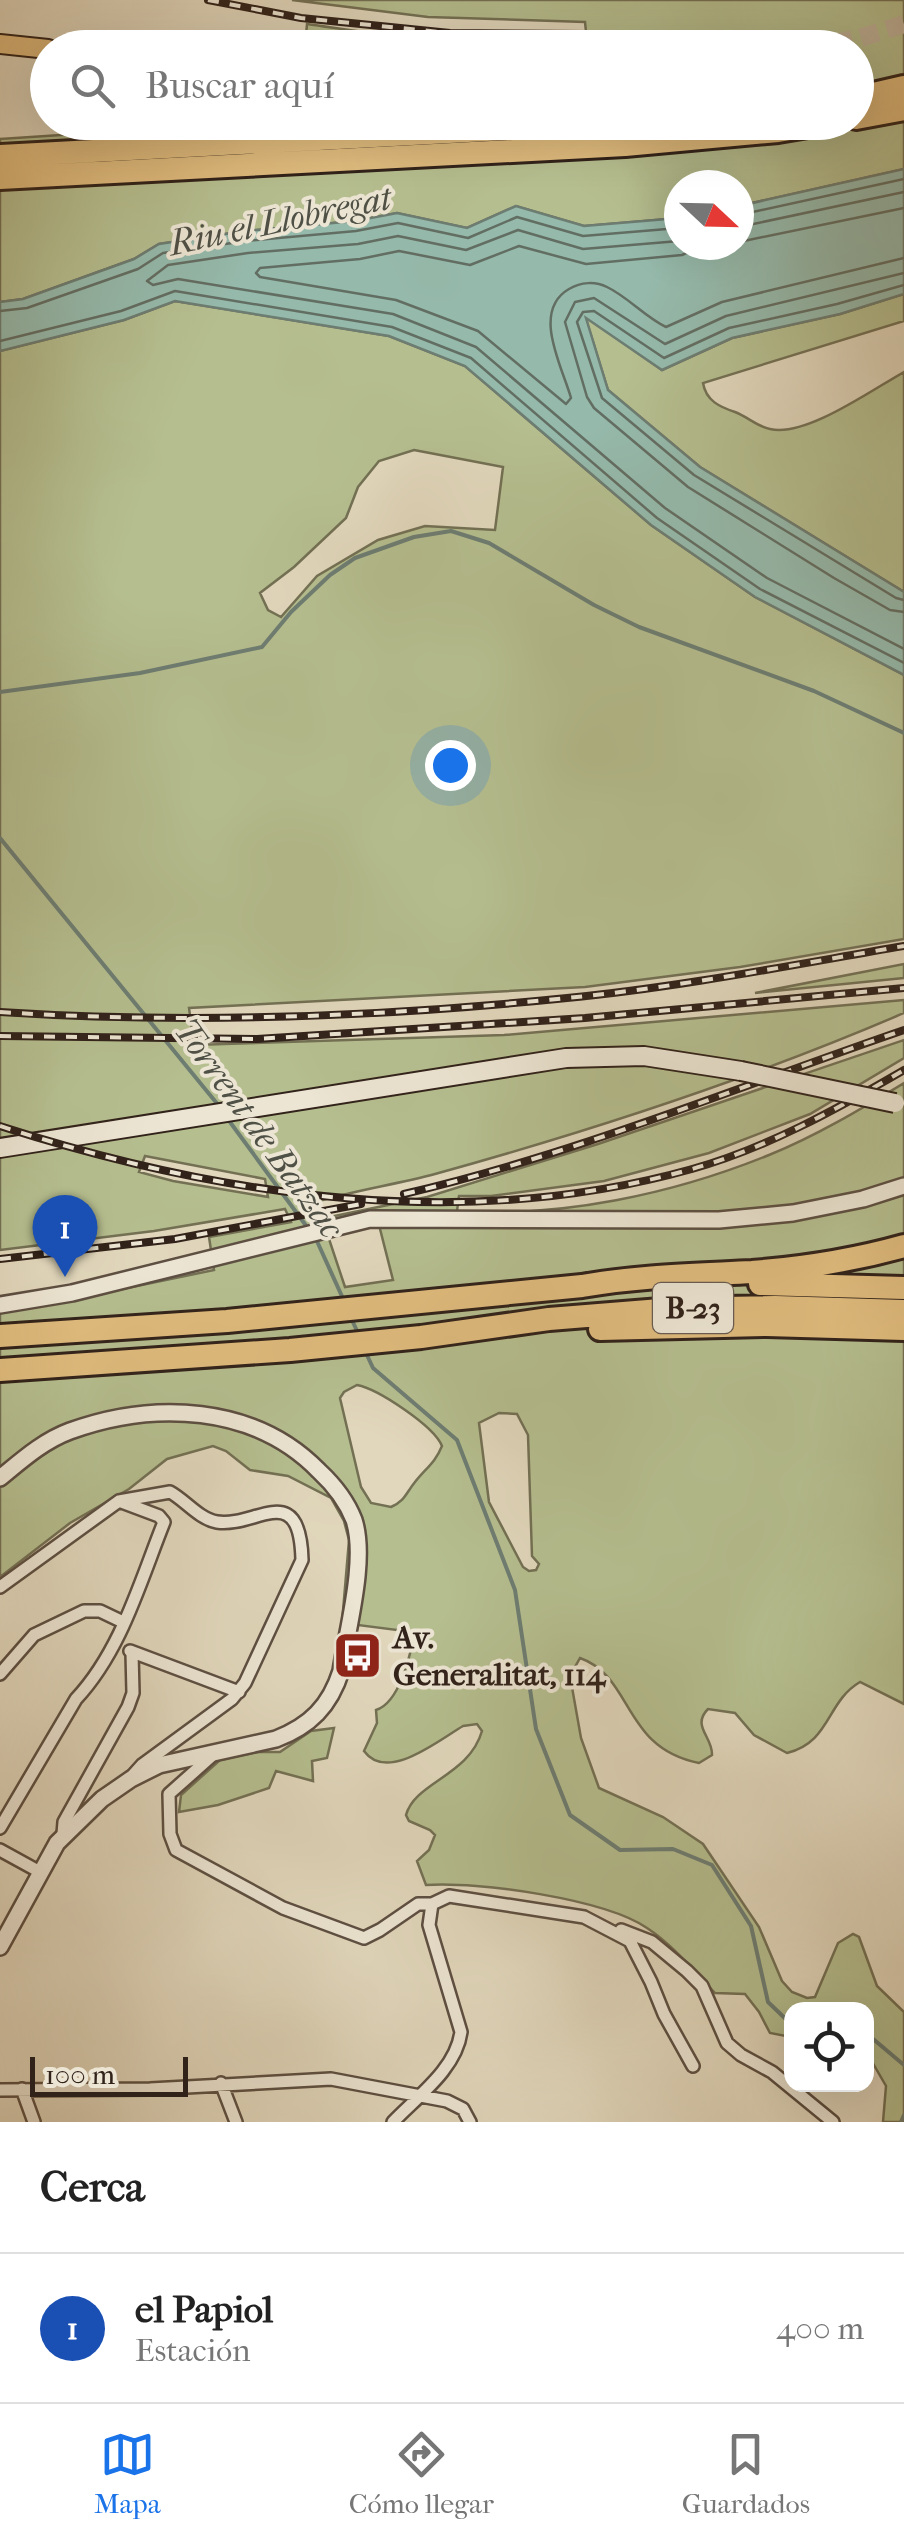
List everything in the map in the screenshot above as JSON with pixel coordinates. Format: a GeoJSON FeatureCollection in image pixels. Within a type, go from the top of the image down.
{"type":"FeatureCollection","features":[{"type":"Feature","properties":{"kind":"highway"},"geometry":{"type":"LineString","coordinates":[[874,94],[904,87]]}},
{"type":"Feature","properties":{"kind":"highway"},"geometry":{"type":"LineString","coordinates":[[874,114],[904,108]]}},
{"type":"Feature","properties":{"kind":"highway"},"geometry":{"type":"LineString","coordinates":[[0,156],[299,140]]}},
{"type":"Feature","properties":{"kind":"highway"},"geometry":{"type":"LineString","coordinates":[[0,178],[684,140]]}},
{"type":"Feature","properties":{"kind":"highway"},"geometry":{"type":"LineString","coordinates":[[582,1286],[627,1278],[808,1266],[904,1246]]}},
{"type":"Feature","properties":{"kind":"highway","name":"B-23"},"geometry":{"type":"LineString","coordinates":[[0,1336],[287,1315],[582,1286],[624,1289],[794,1284],[904,1288]]}},
{"type":"Feature","properties":{"kind":"highway","name":"B-23"},"geometry":{"type":"LineString","coordinates":[[0,1370],[290,1350],[483,1331],[549,1318],[673,1309],[904,1311]]}},
{"type":"Feature","properties":{"kind":"highway"},"geometry":{"type":"LineString","coordinates":[[483,1331],[726,1325],[904,1329]]}},
{"type":"Feature","properties":{"kind":"main road"},"geometry":{"type":"LineString","coordinates":[[0,44],[30,47]]}},
{"type":"Feature","properties":{"kind":"main road"},"geometry":{"type":"LineString","coordinates":[[0,1148],[566,1058],[644,1056],[741,1070],[901,1106]]}},
{"type":"Feature","properties":{"kind":"street"},"geometry":{"type":"LineString","coordinates":[[0,1305],[72,1292],[383,1218],[673,1222],[752,1218],[844,1203],[902,1185]]}},
{"type":"Feature","properties":{"kind":"street"},"geometry":{"type":"LineString","coordinates":[[0,1478],[42,1446],[71,1431],[133,1416],[209,1414],[254,1428],[294,1450],[328,1479],[352,1516],[358,1548],[341,1671],[335,1690],[317,1715],[292,1733],[159,1765],[131,1778]]}},
{"type":"Feature","properties":{"kind":"street"},"geometry":{"type":"LineString","coordinates":[[0,1587],[118,1501],[170,1492],[214,1521],[274,1511],[288,1516],[298,1530],[302,1560],[238,1692],[142,1765],[63,1834],[2,1940]]}},
{"type":"Feature","properties":{"kind":"street"},"geometry":{"type":"LineString","coordinates":[[0,1828],[76,1699],[92,1682],[117,1641],[164,1522],[159,1516],[118,1501]]}},
{"type":"Feature","properties":{"kind":"street"},"geometry":{"type":"LineString","coordinates":[[0,1674],[34,1635],[84,1611],[100,1611],[123,1622]]}},
{"type":"Feature","properties":{"kind":"street"},"geometry":{"type":"LineString","coordinates":[[117,1641],[132,1652],[238,1692]]}},
{"type":"Feature","properties":{"kind":"street"},"geometry":{"type":"LineString","coordinates":[[63,1834],[64,1822],[133,1693],[132,1652]]}},
{"type":"Feature","properties":{"kind":"street"},"geometry":{"type":"LineString","coordinates":[[217,1751],[169,1794],[170,1834],[176,1850],[283,1908],[364,1938],[418,1904],[432,1904],[449,1896],[584,1916],[652,1942],[702,1986],[728,2043],[772,2072],[833,2122]]}},
{"type":"Feature","properties":{"kind":"street"},"geometry":{"type":"LineString","coordinates":[[0,1850],[40,1872]]}},
{"type":"Feature","properties":{"kind":"street"},"geometry":{"type":"LineString","coordinates":[[394,2122],[456,2053],[461,2032],[429,1925],[432,1904]]}},
{"type":"Feature","properties":{"kind":"street"},"geometry":{"type":"LineString","coordinates":[[584,1916],[630,1941],[693,2066]]}},
{"type":"Feature","properties":{"kind":"street"},"geometry":{"type":"LineString","coordinates":[[0,2090],[150,2089],[331,2079],[447,2100],[463,2109],[470,2122]]}},
{"type":"Feature","properties":{"kind":"street"},"geometry":{"type":"LineString","coordinates":[[221,2084],[236,2122]]}},
{"type":"Feature","properties":{"kind":"street"},"geometry":{"type":"LineString","coordinates":[[22,2090],[34,2122]]}},
{"type":"Feature","properties":{"kind":"shaded area"},"geometry":{"type":"Polygon","coordinates":[[[292,0],[904,0],[904,169],[754,203],[754,170],[664,170],[664,219],[584,226],[516,206],[467,228],[397,213],[355,221],[245,231],[159,244],[134,259],[23,299],[0,302],[0,139],[874,140],[874,30],[586,30],[585,22],[428,17],[292,0]]]}},
{"type":"Feature","properties":{"kind":"shaded area"},"geometry":{"type":"Polygon","coordinates":[[[307,24],[349,30],[306,30],[307,24]]]}},
{"type":"Feature","properties":{"kind":"shaded area"},"geometry":{"type":"Polygon","coordinates":[[[904,294],[904,321],[703,383],[710,399],[719,405],[766,428],[785,430],[820,419],[904,372],[904,592],[700,467],[608,390],[585,316],[662,370],[732,338],[840,314],[904,294]]]}},
{"type":"Feature","properties":{"kind":"shaded area"},"geometry":{"type":"Polygon","coordinates":[[[175,301],[389,336],[465,366],[651,525],[755,597],[904,675],[904,939],[740,967],[585,987],[189,1008],[194,1045],[504,1035],[904,1000],[904,1013],[672,1101],[435,1174],[309,1204],[315,1220],[427,1197],[598,1144],[904,1040],[904,1058],[810,1114],[709,1153],[604,1181],[491,1196],[459,1196],[457,1211],[536,1211],[656,1192],[787,1148],[904,1083],[904,1704],[860,1682],[840,1700],[812,1740],[787,1753],[754,1735],[735,1713],[708,1709],[702,1726],[712,1755],[699,1763],[674,1755],[656,1743],[611,1680],[597,1667],[580,1658],[570,1676],[581,1738],[599,1788],[663,1817],[703,1844],[759,1927],[782,1981],[792,1992],[815,1997],[838,1943],[853,1934],[859,1937],[877,1986],[904,2012],[904,2122],[883,2122],[886,2086],[874,2065],[874,2002],[784,2002],[784,2036],[770,2033],[745,1994],[715,1993],[666,1942],[628,1918],[540,1894],[426,1885],[417,1861],[429,1850],[435,1835],[409,1821],[406,1815],[420,1794],[466,1758],[482,1731],[477,1724],[463,1726],[399,1761],[374,1760],[364,1751],[377,1723],[376,1710],[391,1698],[403,1677],[413,1632],[342,1623],[349,1540],[331,1498],[288,1476],[250,1470],[213,1446],[167,1459],[129,1489],[70,1523],[0,1577],[0,1311],[214,1270],[209,1237],[291,1222],[285,1209],[154,1231],[0,1250],[0,351],[124,320],[175,301]],[[414,450],[379,461],[358,487],[346,518],[260,593],[268,610],[281,617],[317,576],[378,540],[425,526],[495,530],[503,467],[414,450]],[[145,1156],[139,1172],[268,1197],[265,1179],[145,1156]],[[364,1224],[328,1236],[345,1287],[393,1280],[379,1225],[364,1224]],[[357,1385],[340,1398],[361,1487],[371,1503],[391,1507],[405,1496],[442,1446],[417,1419],[378,1393],[357,1385]],[[499,1413],[479,1423],[489,1502],[523,1567],[536,1570],[539,1564],[532,1556],[528,1435],[517,1414],[499,1413]]]}},
{"type":"Feature","properties":{"kind":"shaded area"},"geometry":{"type":"Polygon","coordinates":[[[904,964],[904,978],[755,993],[904,964]]]}},
{"type":"Feature","properties":{"kind":"shaded area"},"geometry":{"type":"Polygon","coordinates":[[[334,1728],[327,1758],[312,1761],[313,1781],[276,1771],[269,1788],[218,1805],[179,1812],[181,1795],[220,1760],[257,1752],[280,1752],[311,1731],[334,1728]]]}},
{"type":"Feature","properties":{"kind":"water"},"geometry":{"type":"Polygon","coordinates":[[[904,169],[904,294],[840,314],[732,338],[662,370],[586,318],[608,390],[700,467],[904,592],[904,675],[755,597],[651,525],[465,366],[389,336],[175,301],[124,320],[0,351],[0,302],[23,299],[134,259],[159,244],[397,213],[467,228],[516,206],[584,226],[664,219],[664,260],[754,260],[754,203],[904,169]]]}},
{"type":"Feature","properties":{"kind":"waterway"},"geometry":{"type":"LineString","coordinates":[[0,692],[140,673],[262,647],[291,612],[330,575],[355,558],[414,537],[451,531],[489,543],[639,627],[814,691],[904,733]]}},
{"type":"Feature","properties":{"kind":"waterway","name":"Torrent de Batzac"},"geometry":{"type":"LineString","coordinates":[[0,838],[219,1106]]}},
{"type":"Feature","properties":{"kind":"waterway","name":"Torrent de Batzac"},"geometry":{"type":"LineString","coordinates":[[227,1118],[310,1231]]}},
{"type":"Feature","properties":{"kind":"waterway","name":"Torrent de Batzac"},"geometry":{"type":"LineString","coordinates":[[316,1239],[345,1303]]}},
{"type":"Feature","properties":{"kind":"waterway","name":"Torrent de Batzac"},"geometry":{"type":"LineString","coordinates":[[350,1316],[359,1335]]}},
{"type":"Feature","properties":{"kind":"waterway","name":"Torrent de Batzac"},"geometry":{"type":"LineString","coordinates":[[366,1353],[373,1368],[457,1440],[515,1590],[536,1729],[570,1815],[620,1850],[673,1849],[712,1865],[751,1926],[768,2002],[784,2017]]}},
{"type":"Feature","properties":{"kind":"waterway","name":"Torrent de Batzac"},"geometry":{"type":"LineString","coordinates":[[874,2040],[904,2065]]}},
{"type":"Feature","properties":{"kind":"waterway","name":"Torrent de Batzac"},"geometry":{"type":"LineString","coordinates":[[901,2122],[904,2115]]}},
{"type":"Feature","properties":{"kind":"tunnel"},"geometry":{"type":"LineString","coordinates":[[874,34],[904,24]]}},
{"type":"Feature","properties":{"kind":"railway"},"geometry":{"type":"LineString","coordinates":[[208,0],[301,18],[420,30]]}},
{"type":"Feature","properties":{"kind":"railway"},"geometry":{"type":"LineString","coordinates":[[0,1012],[213,1018],[426,1010],[652,988],[904,946]]}},
{"type":"Feature","properties":{"kind":"railway"},"geometry":{"type":"LineString","coordinates":[[0,1036],[257,1039],[585,1018],[904,988]]}},
{"type":"Feature","properties":{"kind":"railway"},"geometry":{"type":"LineString","coordinates":[[404,1194],[594,1140],[904,1030]]}},
{"type":"Feature","properties":{"kind":"railway"},"geometry":{"type":"LineString","coordinates":[[0,1126],[170,1172],[256,1188],[431,1202],[519,1199],[606,1188],[720,1160],[801,1126],[904,1070]]}},
{"type":"Feature","properties":{"kind":"railway"},"geometry":{"type":"LineString","coordinates":[[0,1259],[175,1239],[361,1204]]}},
{"type":"Feature","properties":{"kind":"place","name":"el Papiol"},"geometry":{"type":"Point","coordinates":[65,1277]}},
{"type":"Feature","properties":{"kind":"place","name":"Av. Generalitat, 114"},"geometry":{"type":"Point","coordinates":[358,1655]}},
{"type":"Feature","properties":{"kind":"water label","name":"Riu el Llobregat"},"geometry":{"type":"Point","coordinates":[280,220]}}]}
